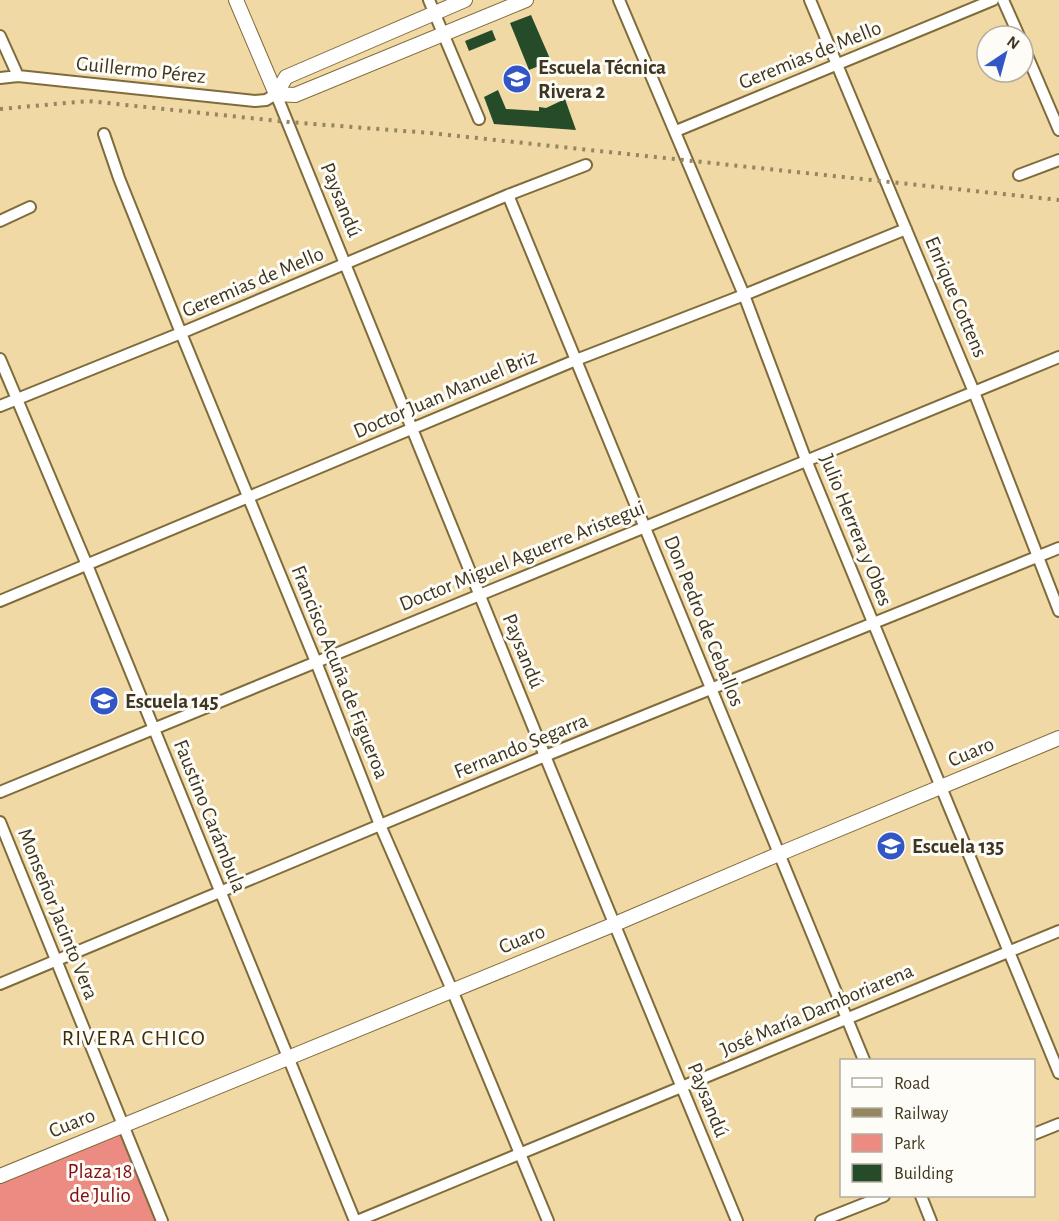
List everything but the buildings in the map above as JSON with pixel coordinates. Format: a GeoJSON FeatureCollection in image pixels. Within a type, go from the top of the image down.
{"type":"FeatureCollection","features":[{"type":"Feature","properties":{"kind":"street"},"geometry":{"type":"LineString","coordinates":[[237,0],[276,94]]}},
{"type":"Feature","properties":{"kind":"street"},"geometry":{"type":"LineString","coordinates":[[276,94],[286,76],[432,6],[465,0]]}},
{"type":"Feature","properties":{"kind":"street"},"geometry":{"type":"LineString","coordinates":[[276,94],[294,95],[526,0]]}},
{"type":"Feature","properties":{"kind":"street","name":"Julio Herrera y Obes"},"geometry":{"type":"LineString","coordinates":[[619,0],[744,295],[806,460],[1059,1073]]}},
{"type":"Feature","properties":{"kind":"street","name":"Enrique Cottens"},"geometry":{"type":"LineString","coordinates":[[810,0],[974,392],[1036,557],[1059,611]]}},
{"type":"Feature","properties":{"kind":"street","name":"Geremias de Mello"},"geometry":{"type":"LineString","coordinates":[[676,131],[993,0]]}},
{"type":"Feature","properties":{"kind":"street"},"geometry":{"type":"LineString","coordinates":[[1003,0],[1014,24]]}},
{"type":"Feature","properties":{"kind":"street"},"geometry":{"type":"LineString","coordinates":[[432,6],[479,119]]}},
{"type":"Feature","properties":{"kind":"street"},"geometry":{"type":"LineString","coordinates":[[0,36],[18,76]]}},
{"type":"Feature","properties":{"kind":"street"},"geometry":{"type":"LineString","coordinates":[[1035,74],[1059,130]]}},
{"type":"Feature","properties":{"kind":"street","name":"Guillermo Pérez"},"geometry":{"type":"LineString","coordinates":[[0,78],[18,76],[255,101],[266,100],[276,94]]}},
{"type":"Feature","properties":{"kind":"street","name":"Paysandú"},"geometry":{"type":"LineString","coordinates":[[276,94],[411,430],[737,1221]]}},
{"type":"Feature","properties":{"kind":"street","name":"Francisco Acuña de Figueroa"},"geometry":{"type":"LineString","coordinates":[[104,134],[119,178],[380,825],[452,990],[548,1221]]}},
{"type":"Feature","properties":{"kind":"street"},"geometry":{"type":"LineString","coordinates":[[1019,175],[1059,160]]}},
{"type":"Feature","properties":{"kind":"street","name":"Geremias de Mello"},"geometry":{"type":"LineString","coordinates":[[0,406],[346,265],[508,195],[586,165]]}},
{"type":"Feature","properties":{"kind":"street","name":"Don Pedro de Ceballos"},"geometry":{"type":"LineString","coordinates":[[508,195],[864,1059]]}},
{"type":"Feature","properties":{"kind":"street"},"geometry":{"type":"LineString","coordinates":[[0,221],[30,207]]}},
{"type":"Feature","properties":{"kind":"street","name":"Doctor Juan Manuel Briz"},"geometry":{"type":"LineString","coordinates":[[0,601],[576,360],[906,229]]}},
{"type":"Feature","properties":{"kind":"street","name":"Doctor Miguel Aguerre Aristegui"},"geometry":{"type":"LineString","coordinates":[[0,792],[1059,357]]}},
{"type":"Feature","properties":{"kind":"street","name":"Faustino Carámbula"},"geometry":{"type":"LineString","coordinates":[[0,359],[356,1221]]}},
{"type":"Feature","properties":{"kind":"street","name":"Fernando Segarra"},"geometry":{"type":"LineString","coordinates":[[0,984],[545,756],[1059,548]]}},
{"type":"Feature","properties":{"kind":"street","name":"Cuaro"},"geometry":{"type":"LineString","coordinates":[[0,1176],[615,924],[1059,738]]}},
{"type":"Feature","properties":{"kind":"street","name":"Monseñor Jacinto Vera"},"geometry":{"type":"LineString","coordinates":[[0,822],[162,1221]]}},
{"type":"Feature","properties":{"kind":"street","name":"José María Damboriarena"},"geometry":{"type":"LineString","coordinates":[[356,1221],[1059,931]]}},
{"type":"Feature","properties":{"kind":"street"},"geometry":{"type":"LineString","coordinates":[[1035,1134],[1059,1124]]}},
{"type":"Feature","properties":{"kind":"street"},"geometry":{"type":"LineString","coordinates":[[821,1221],[881,1197]]}},
{"type":"Feature","properties":{"kind":"street"},"geometry":{"type":"LineString","coordinates":[[921,1197],[931,1221]]}},
{"type":"Feature","properties":{"kind":"green space","name":"Plaza 18 de Julio"},"geometry":{"type":"Polygon","coordinates":[[[121,1134],[156,1221],[0,1221],[0,1182],[121,1134]]]}},
{"type":"Feature","properties":{"kind":"railway"},"geometry":{"type":"LineString","coordinates":[[0,109],[88,101],[288,122],[430,133],[1059,200]]}},
{"type":"Feature","properties":{"kind":"place","name":"Escuela Técnica Rivera 2"},"geometry":{"type":"Point","coordinates":[517,79]}},
{"type":"Feature","properties":{"kind":"place","name":"Escuela 145"},"geometry":{"type":"Point","coordinates":[104,701]}},
{"type":"Feature","properties":{"kind":"place","name":"Escuela 135"},"geometry":{"type":"Point","coordinates":[891,846]}},
{"type":"Feature","properties":{"kind":"district","name":"RIVERA CHICO"},"geometry":{"type":"Point","coordinates":[134,1038]}}]}
